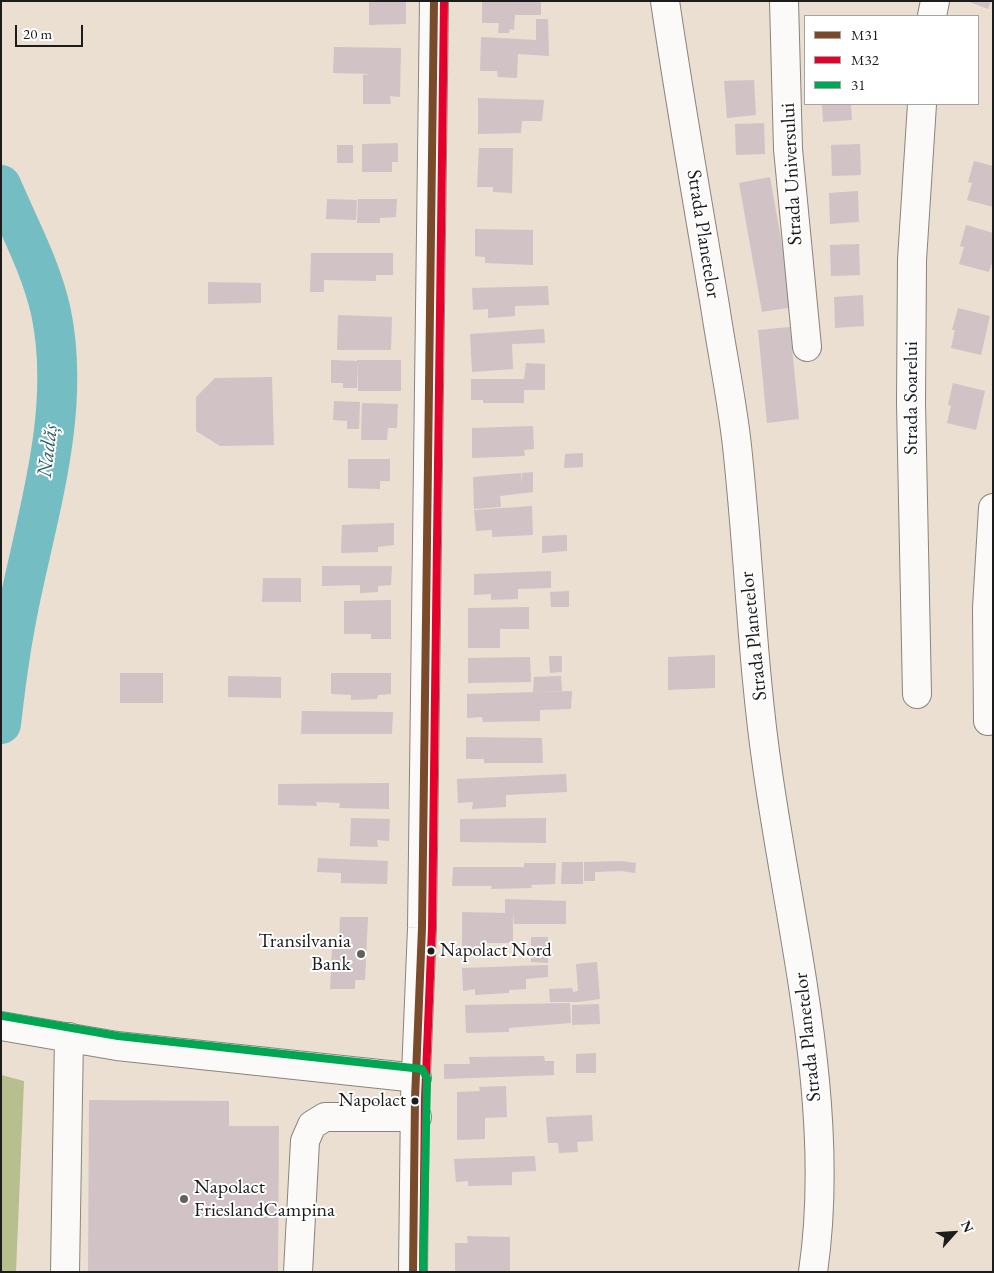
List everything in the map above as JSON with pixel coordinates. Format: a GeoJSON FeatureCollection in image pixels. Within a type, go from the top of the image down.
{"type":"FeatureCollection","features":[{"type":"Feature","properties":{"kind":"street"},"geometry":{"type":"LineString","coordinates":[[413,1272],[422,928],[434,1]]}},
{"type":"Feature","properties":{"kind":"street","name":"Strada Planetelor"},"geometry":{"type":"LineString","coordinates":[[665,1],[737,446],[746,567],[768,773],[794,919],[809,1039],[818,1141],[818,1192],[813,1272]]}},
{"type":"Feature","properties":{"kind":"street","name":"Strada Universului"},"geometry":{"type":"LineString","coordinates":[[784,1],[788,149],[807,347]]}},
{"type":"Feature","properties":{"kind":"street"},"geometry":{"type":"LineString","coordinates":[[932,15],[935,1]]}},
{"type":"Feature","properties":{"kind":"street","name":"Strada Soarelui"},"geometry":{"type":"LineString","coordinates":[[917,694],[911,403],[912,260],[922,105]]}},
{"type":"Feature","properties":{"kind":"street"},"geometry":{"type":"LineString","coordinates":[[988,721],[987,608],[993,508]]}},
{"type":"Feature","properties":{"kind":"street"},"geometry":{"type":"LineString","coordinates":[[1,1026],[30,1029],[117,1046],[417,1078]]}},
{"type":"Feature","properties":{"kind":"street"},"geometry":{"type":"LineString","coordinates":[[65,1272],[69,1037]]}},
{"type":"Feature","properties":{"kind":"street"},"geometry":{"type":"LineString","coordinates":[[298,1272],[305,1140],[312,1125],[325,1117],[416,1117]]}},
{"type":"Feature","properties":{"kind":"green space"},"geometry":{"type":"Polygon","coordinates":[[[1,1075],[24,1081],[16,1272],[1,1272],[1,1075]]]}},
{"type":"Feature","properties":{"kind":"building"},"geometry":{"type":"Polygon","coordinates":[[[369,1],[406,1],[406,24],[369,25],[369,1]]]}},
{"type":"Feature","properties":{"kind":"building"},"geometry":{"type":"Polygon","coordinates":[[[482,1],[541,1],[541,15],[515,15],[514,30],[510,29],[509,33],[498,33],[499,23],[482,23],[482,1]]]}},
{"type":"Feature","properties":{"kind":"building"},"geometry":{"type":"Polygon","coordinates":[[[967,1],[991,1],[988,9],[967,1]]]}},
{"type":"Feature","properties":{"kind":"building"},"geometry":{"type":"Polygon","coordinates":[[[536,19],[548,19],[549,56],[518,54],[517,78],[498,77],[497,71],[480,71],[481,37],[536,40],[536,19]]]}},
{"type":"Feature","properties":{"kind":"building"},"geometry":{"type":"Polygon","coordinates":[[[334,47],[401,48],[400,97],[390,96],[391,104],[363,104],[363,75],[371,74],[333,73],[334,47]]]}},
{"type":"Feature","properties":{"kind":"building"},"geometry":{"type":"Polygon","coordinates":[[[754,80],[756,115],[727,118],[724,81],[754,80]]]}},
{"type":"Feature","properties":{"kind":"building"},"geometry":{"type":"Polygon","coordinates":[[[478,98],[544,100],[542,121],[522,121],[521,133],[478,134],[478,98]]]}},
{"type":"Feature","properties":{"kind":"building"},"geometry":{"type":"Polygon","coordinates":[[[822,105],[851,105],[852,120],[823,122],[822,105]]]}},
{"type":"Feature","properties":{"kind":"building"},"geometry":{"type":"Polygon","coordinates":[[[764,123],[765,154],[736,155],[735,124],[764,123]]]}},
{"type":"Feature","properties":{"kind":"building"},"geometry":{"type":"Polygon","coordinates":[[[398,143],[398,162],[392,162],[392,172],[362,172],[362,144],[398,143]]]}},
{"type":"Feature","properties":{"kind":"building"},"geometry":{"type":"Polygon","coordinates":[[[860,144],[861,175],[832,176],[831,145],[860,144]]]}},
{"type":"Feature","properties":{"kind":"building"},"geometry":{"type":"Polygon","coordinates":[[[337,145],[353,145],[353,163],[337,163],[337,145]]]}},
{"type":"Feature","properties":{"kind":"building"},"geometry":{"type":"Polygon","coordinates":[[[479,148],[513,148],[512,193],[493,192],[493,187],[477,187],[479,148]]]}},
{"type":"Feature","properties":{"kind":"building"},"geometry":{"type":"Polygon","coordinates":[[[974,161],[993,166],[993,207],[967,200],[972,183],[968,182],[974,161]]]}},
{"type":"Feature","properties":{"kind":"building"},"geometry":{"type":"Polygon","coordinates":[[[770,177],[793,307],[762,312],[739,183],[770,177]]]}},
{"type":"Feature","properties":{"kind":"building"},"geometry":{"type":"Polygon","coordinates":[[[858,191],[859,222],[830,224],[829,193],[858,191]]]}},
{"type":"Feature","properties":{"kind":"building"},"geometry":{"type":"Polygon","coordinates":[[[327,199],[357,200],[356,220],[326,219],[327,199]]]}},
{"type":"Feature","properties":{"kind":"building"},"geometry":{"type":"Polygon","coordinates":[[[358,199],[397,199],[396,217],[380,218],[380,223],[357,223],[358,199]]]}},
{"type":"Feature","properties":{"kind":"building"},"geometry":{"type":"Polygon","coordinates":[[[966,225],[993,233],[993,259],[989,272],[959,264],[964,247],[960,246],[966,225]]]}},
{"type":"Feature","properties":{"kind":"building"},"geometry":{"type":"Polygon","coordinates":[[[475,229],[533,230],[533,265],[485,263],[485,257],[475,256],[475,229]]]}},
{"type":"Feature","properties":{"kind":"building"},"geometry":{"type":"Polygon","coordinates":[[[859,244],[860,275],[831,276],[830,245],[859,244]]]}},
{"type":"Feature","properties":{"kind":"building"},"geometry":{"type":"Polygon","coordinates":[[[311,253],[393,253],[393,275],[376,275],[376,281],[324,280],[324,292],[310,292],[311,253]]]}},
{"type":"Feature","properties":{"kind":"building"},"geometry":{"type":"Polygon","coordinates":[[[208,282],[261,283],[261,303],[208,304],[208,282]]]}},
{"type":"Feature","properties":{"kind":"building"},"geometry":{"type":"Polygon","coordinates":[[[548,286],[549,305],[515,306],[515,316],[488,318],[488,309],[473,310],[472,288],[548,286]]]}},
{"type":"Feature","properties":{"kind":"building"},"geometry":{"type":"Polygon","coordinates":[[[863,295],[864,326],[835,328],[834,297],[863,295]]]}},
{"type":"Feature","properties":{"kind":"building"},"geometry":{"type":"Polygon","coordinates":[[[958,308],[990,316],[981,355],[951,348],[955,330],[952,330],[958,308]]]}},
{"type":"Feature","properties":{"kind":"building"},"geometry":{"type":"Polygon","coordinates":[[[338,315],[392,317],[391,350],[337,350],[338,315]]]}},
{"type":"Feature","properties":{"kind":"building"},"geometry":{"type":"Polygon","coordinates":[[[790,327],[799,419],[767,423],[758,330],[790,327]]]}},
{"type":"Feature","properties":{"kind":"building"},"geometry":{"type":"Polygon","coordinates":[[[544,329],[545,343],[512,344],[513,369],[472,372],[470,334],[544,329]]]}},
{"type":"Feature","properties":{"kind":"building"},"geometry":{"type":"Polygon","coordinates":[[[331,360],[357,361],[357,388],[343,388],[343,383],[331,383],[331,360]]]}},
{"type":"Feature","properties":{"kind":"building"},"geometry":{"type":"Polygon","coordinates":[[[357,360],[401,360],[401,391],[358,391],[357,360]]]}},
{"type":"Feature","properties":{"kind":"building"},"geometry":{"type":"Polygon","coordinates":[[[526,363],[545,364],[545,390],[524,390],[524,403],[483,403],[483,400],[471,400],[471,379],[524,379],[526,363]]]}},
{"type":"Feature","properties":{"kind":"building"},"geometry":{"type":"Polygon","coordinates":[[[272,377],[274,445],[220,446],[196,431],[196,397],[215,378],[272,377]]]}},
{"type":"Feature","properties":{"kind":"building"},"geometry":{"type":"Polygon","coordinates":[[[953,383],[985,391],[976,430],[947,423],[951,406],[948,405],[953,383]]]}},
{"type":"Feature","properties":{"kind":"building"},"geometry":{"type":"Polygon","coordinates":[[[334,401],[360,402],[359,429],[347,429],[347,421],[333,420],[334,401]]]}},
{"type":"Feature","properties":{"kind":"building"},"geometry":{"type":"Polygon","coordinates":[[[362,403],[398,404],[397,428],[388,428],[387,440],[361,440],[362,403]]]}},
{"type":"Feature","properties":{"kind":"building"},"geometry":{"type":"Polygon","coordinates":[[[533,426],[534,449],[524,450],[525,456],[472,458],[472,428],[533,426]]]}},
{"type":"Feature","properties":{"kind":"building"},"geometry":{"type":"Polygon","coordinates":[[[583,453],[583,467],[564,468],[565,454],[583,453]]]}},
{"type":"Feature","properties":{"kind":"building"},"geometry":{"type":"Polygon","coordinates":[[[348,459],[390,459],[390,481],[380,481],[380,489],[348,488],[348,459]]]}},
{"type":"Feature","properties":{"kind":"building"},"geometry":{"type":"Polygon","coordinates":[[[533,472],[533,492],[500,496],[501,507],[474,509],[473,477],[521,473],[522,484],[522,473],[533,472]]]}},
{"type":"Feature","properties":{"kind":"building"},"geometry":{"type":"Polygon","coordinates":[[[532,506],[533,535],[492,537],[492,530],[476,531],[474,510],[532,506]]]}},
{"type":"Feature","properties":{"kind":"building"},"geometry":{"type":"Polygon","coordinates":[[[394,523],[394,545],[378,547],[378,552],[341,553],[342,525],[394,523]]]}},
{"type":"Feature","properties":{"kind":"building"},"geometry":{"type":"Polygon","coordinates":[[[567,535],[567,551],[542,553],[542,536],[567,535]]]}},
{"type":"Feature","properties":{"kind":"building"},"geometry":{"type":"Polygon","coordinates":[[[322,566],[392,566],[391,585],[378,586],[378,592],[360,593],[360,585],[322,586],[322,566]]]}},
{"type":"Feature","properties":{"kind":"building"},"geometry":{"type":"Polygon","coordinates":[[[551,571],[551,588],[518,589],[518,599],[491,600],[491,594],[474,595],[474,574],[551,571]]]}},
{"type":"Feature","properties":{"kind":"building"},"geometry":{"type":"Polygon","coordinates":[[[263,578],[301,578],[301,602],[262,602],[263,578]]]}},
{"type":"Feature","properties":{"kind":"building"},"geometry":{"type":"Polygon","coordinates":[[[569,591],[569,607],[551,607],[550,592],[569,591]]]}},
{"type":"Feature","properties":{"kind":"building"},"geometry":{"type":"Polygon","coordinates":[[[391,600],[391,639],[371,639],[371,634],[344,634],[344,601],[391,600]]]}},
{"type":"Feature","properties":{"kind":"building"},"geometry":{"type":"Polygon","coordinates":[[[529,607],[529,629],[500,629],[500,648],[468,648],[468,608],[529,607]]]}},
{"type":"Feature","properties":{"kind":"building"},"geometry":{"type":"Polygon","coordinates":[[[715,655],[715,688],[668,690],[668,657],[715,655]]]}},
{"type":"Feature","properties":{"kind":"building"},"geometry":{"type":"Polygon","coordinates":[[[549,656],[562,656],[562,672],[550,673],[549,656]]]}},
{"type":"Feature","properties":{"kind":"building"},"geometry":{"type":"Polygon","coordinates":[[[530,657],[531,682],[468,683],[468,658],[530,657]]]}},
{"type":"Feature","properties":{"kind":"building"},"geometry":{"type":"Polygon","coordinates":[[[120,673],[163,673],[163,703],[120,703],[120,673]]]}},
{"type":"Feature","properties":{"kind":"building"},"geometry":{"type":"Polygon","coordinates":[[[331,673],[391,673],[391,694],[378,695],[377,699],[351,700],[351,695],[331,694],[331,673]]]}},
{"type":"Feature","properties":{"kind":"building"},"geometry":{"type":"Polygon","coordinates":[[[228,676],[281,677],[281,698],[228,697],[228,676]]]}},
{"type":"Feature","properties":{"kind":"building"},"geometry":{"type":"Polygon","coordinates":[[[561,676],[562,691],[533,692],[534,677],[561,676]]]}},
{"type":"Feature","properties":{"kind":"building"},"geometry":{"type":"Polygon","coordinates":[[[572,691],[571,709],[540,710],[540,721],[483,722],[482,717],[467,718],[467,694],[572,691]]]}},
{"type":"Feature","properties":{"kind":"building"},"geometry":{"type":"Polygon","coordinates":[[[302,711],[393,712],[392,734],[301,734],[302,711]]]}},
{"type":"Feature","properties":{"kind":"building"},"geometry":{"type":"Polygon","coordinates":[[[466,737],[542,738],[543,763],[484,763],[484,759],[466,759],[466,737]]]}},
{"type":"Feature","properties":{"kind":"building"},"geometry":{"type":"Polygon","coordinates":[[[566,774],[567,792],[506,795],[506,807],[472,809],[473,802],[458,803],[457,779],[566,774]]]}},
{"type":"Feature","properties":{"kind":"building"},"geometry":{"type":"Polygon","coordinates":[[[389,783],[389,809],[339,808],[340,803],[316,802],[317,806],[278,805],[278,784],[389,783]]]}},
{"type":"Feature","properties":{"kind":"building"},"geometry":{"type":"Polygon","coordinates":[[[351,818],[390,819],[389,841],[377,840],[378,847],[350,846],[351,818]]]}},
{"type":"Feature","properties":{"kind":"building"},"geometry":{"type":"Polygon","coordinates":[[[546,818],[546,843],[460,842],[460,819],[546,818]]]}},
{"type":"Feature","properties":{"kind":"building"},"geometry":{"type":"Polygon","coordinates":[[[318,858],[388,861],[387,884],[341,883],[341,873],[317,872],[318,858]]]}},
{"type":"Feature","properties":{"kind":"building"},"geometry":{"type":"Polygon","coordinates":[[[621,861],[636,863],[635,873],[621,871],[595,872],[595,881],[584,881],[584,862],[621,861]]]}},
{"type":"Feature","properties":{"kind":"building"},"geometry":{"type":"Polygon","coordinates":[[[562,862],[583,862],[583,884],[561,884],[562,862]]]}},
{"type":"Feature","properties":{"kind":"building"},"geometry":{"type":"Polygon","coordinates":[[[524,863],[556,863],[555,884],[531,885],[532,888],[491,889],[492,886],[452,886],[453,867],[524,867],[524,863]]]}},
{"type":"Feature","properties":{"kind":"building"},"geometry":{"type":"Polygon","coordinates":[[[505,899],[566,901],[566,924],[514,924],[513,913],[513,943],[481,943],[481,953],[462,953],[462,912],[505,913],[505,899]]]}},
{"type":"Feature","properties":{"kind":"building"},"geometry":{"type":"Polygon","coordinates":[[[340,917],[368,917],[365,980],[355,980],[355,989],[330,989],[332,949],[339,948],[340,917]]]}},
{"type":"Feature","properties":{"kind":"building"},"geometry":{"type":"Polygon","coordinates":[[[531,937],[548,937],[548,963],[531,962],[531,937]]]}},
{"type":"Feature","properties":{"kind":"building"},"geometry":{"type":"Polygon","coordinates":[[[597,962],[600,999],[578,1002],[550,1002],[549,989],[572,988],[573,992],[578,991],[576,964],[597,962]]]}},
{"type":"Feature","properties":{"kind":"building"},"geometry":{"type":"Polygon","coordinates":[[[548,965],[548,977],[526,979],[526,989],[509,990],[509,993],[475,995],[475,989],[463,991],[462,968],[548,965]]]}},
{"type":"Feature","properties":{"kind":"building"},"geometry":{"type":"Polygon","coordinates":[[[570,1003],[571,1023],[509,1028],[509,1032],[466,1033],[465,1005],[570,1003]]]}},
{"type":"Feature","properties":{"kind":"building"},"geometry":{"type":"Polygon","coordinates":[[[599,1004],[600,1024],[572,1025],[572,1005],[599,1004]]]}},
{"type":"Feature","properties":{"kind":"building"},"geometry":{"type":"Polygon","coordinates":[[[596,1053],[596,1073],[576,1073],[576,1054],[596,1053]]]}},
{"type":"Feature","properties":{"kind":"building"},"geometry":{"type":"Polygon","coordinates":[[[544,1056],[545,1061],[554,1061],[554,1075],[444,1079],[444,1064],[470,1064],[469,1057],[544,1056]]]}},
{"type":"Feature","properties":{"kind":"building"},"geometry":{"type":"Polygon","coordinates":[[[506,1086],[507,1117],[485,1118],[485,1139],[457,1140],[457,1092],[480,1091],[479,1087],[506,1086]]]}},
{"type":"Feature","properties":{"kind":"building","name":"Napolact FrieslandCampina"},"geometry":{"type":"Polygon","coordinates":[[[89,1100],[229,1101],[229,1126],[279,1126],[278,1272],[88,1272],[89,1100]]]}},
{"type":"Feature","properties":{"kind":"building"},"geometry":{"type":"Polygon","coordinates":[[[592,1115],[593,1141],[577,1142],[578,1152],[559,1153],[558,1143],[548,1143],[546,1117],[592,1115]]]}},
{"type":"Feature","properties":{"kind":"building"},"geometry":{"type":"Polygon","coordinates":[[[535,1156],[536,1171],[512,1172],[512,1185],[468,1186],[468,1181],[456,1182],[454,1159],[535,1156]]]}},
{"type":"Feature","properties":{"kind":"building"},"geometry":{"type":"Polygon","coordinates":[[[467,1236],[510,1237],[510,1272],[455,1272],[455,1243],[468,1243],[467,1236]]]}},
{"type":"Feature","properties":{"kind":"waterway","name":"Nadăș"},"geometry":{"type":"LineString","coordinates":[[1,185],[36,263],[47,295],[56,350],[57,388],[49,465],[14,629],[1,724]]}},
{"type":"Feature","properties":{"kind":"transit line","name":"M31"},"geometry":{"type":"LineString","coordinates":[[413,1272],[415,1099],[422,928],[434,1]]}},
{"type":"Feature","properties":{"kind":"transit line","name":"M32"},"geometry":{"type":"LineString","coordinates":[[423,1272],[425,1099],[432,928],[444,1]]}},
{"type":"Feature","properties":{"kind":"transit line","name":"31"},"geometry":{"type":"LineString","coordinates":[[3,1016],[118,1036],[422,1069],[427,1078],[423,1272]]}},
{"type":"Feature","properties":{"kind":"place","name":"Napolact Nord"},"geometry":{"type":"Point","coordinates":[431,951]}},
{"type":"Feature","properties":{"kind":"place","name":"Transilvania Bank"},"geometry":{"type":"Point","coordinates":[361,954]}},
{"type":"Feature","properties":{"kind":"place","name":"Napolact"},"geometry":{"type":"Point","coordinates":[415,1101]}},
{"type":"Feature","properties":{"kind":"place","name":"Napolact FrieslandCampina"},"geometry":{"type":"Point","coordinates":[184,1199]}}]}
